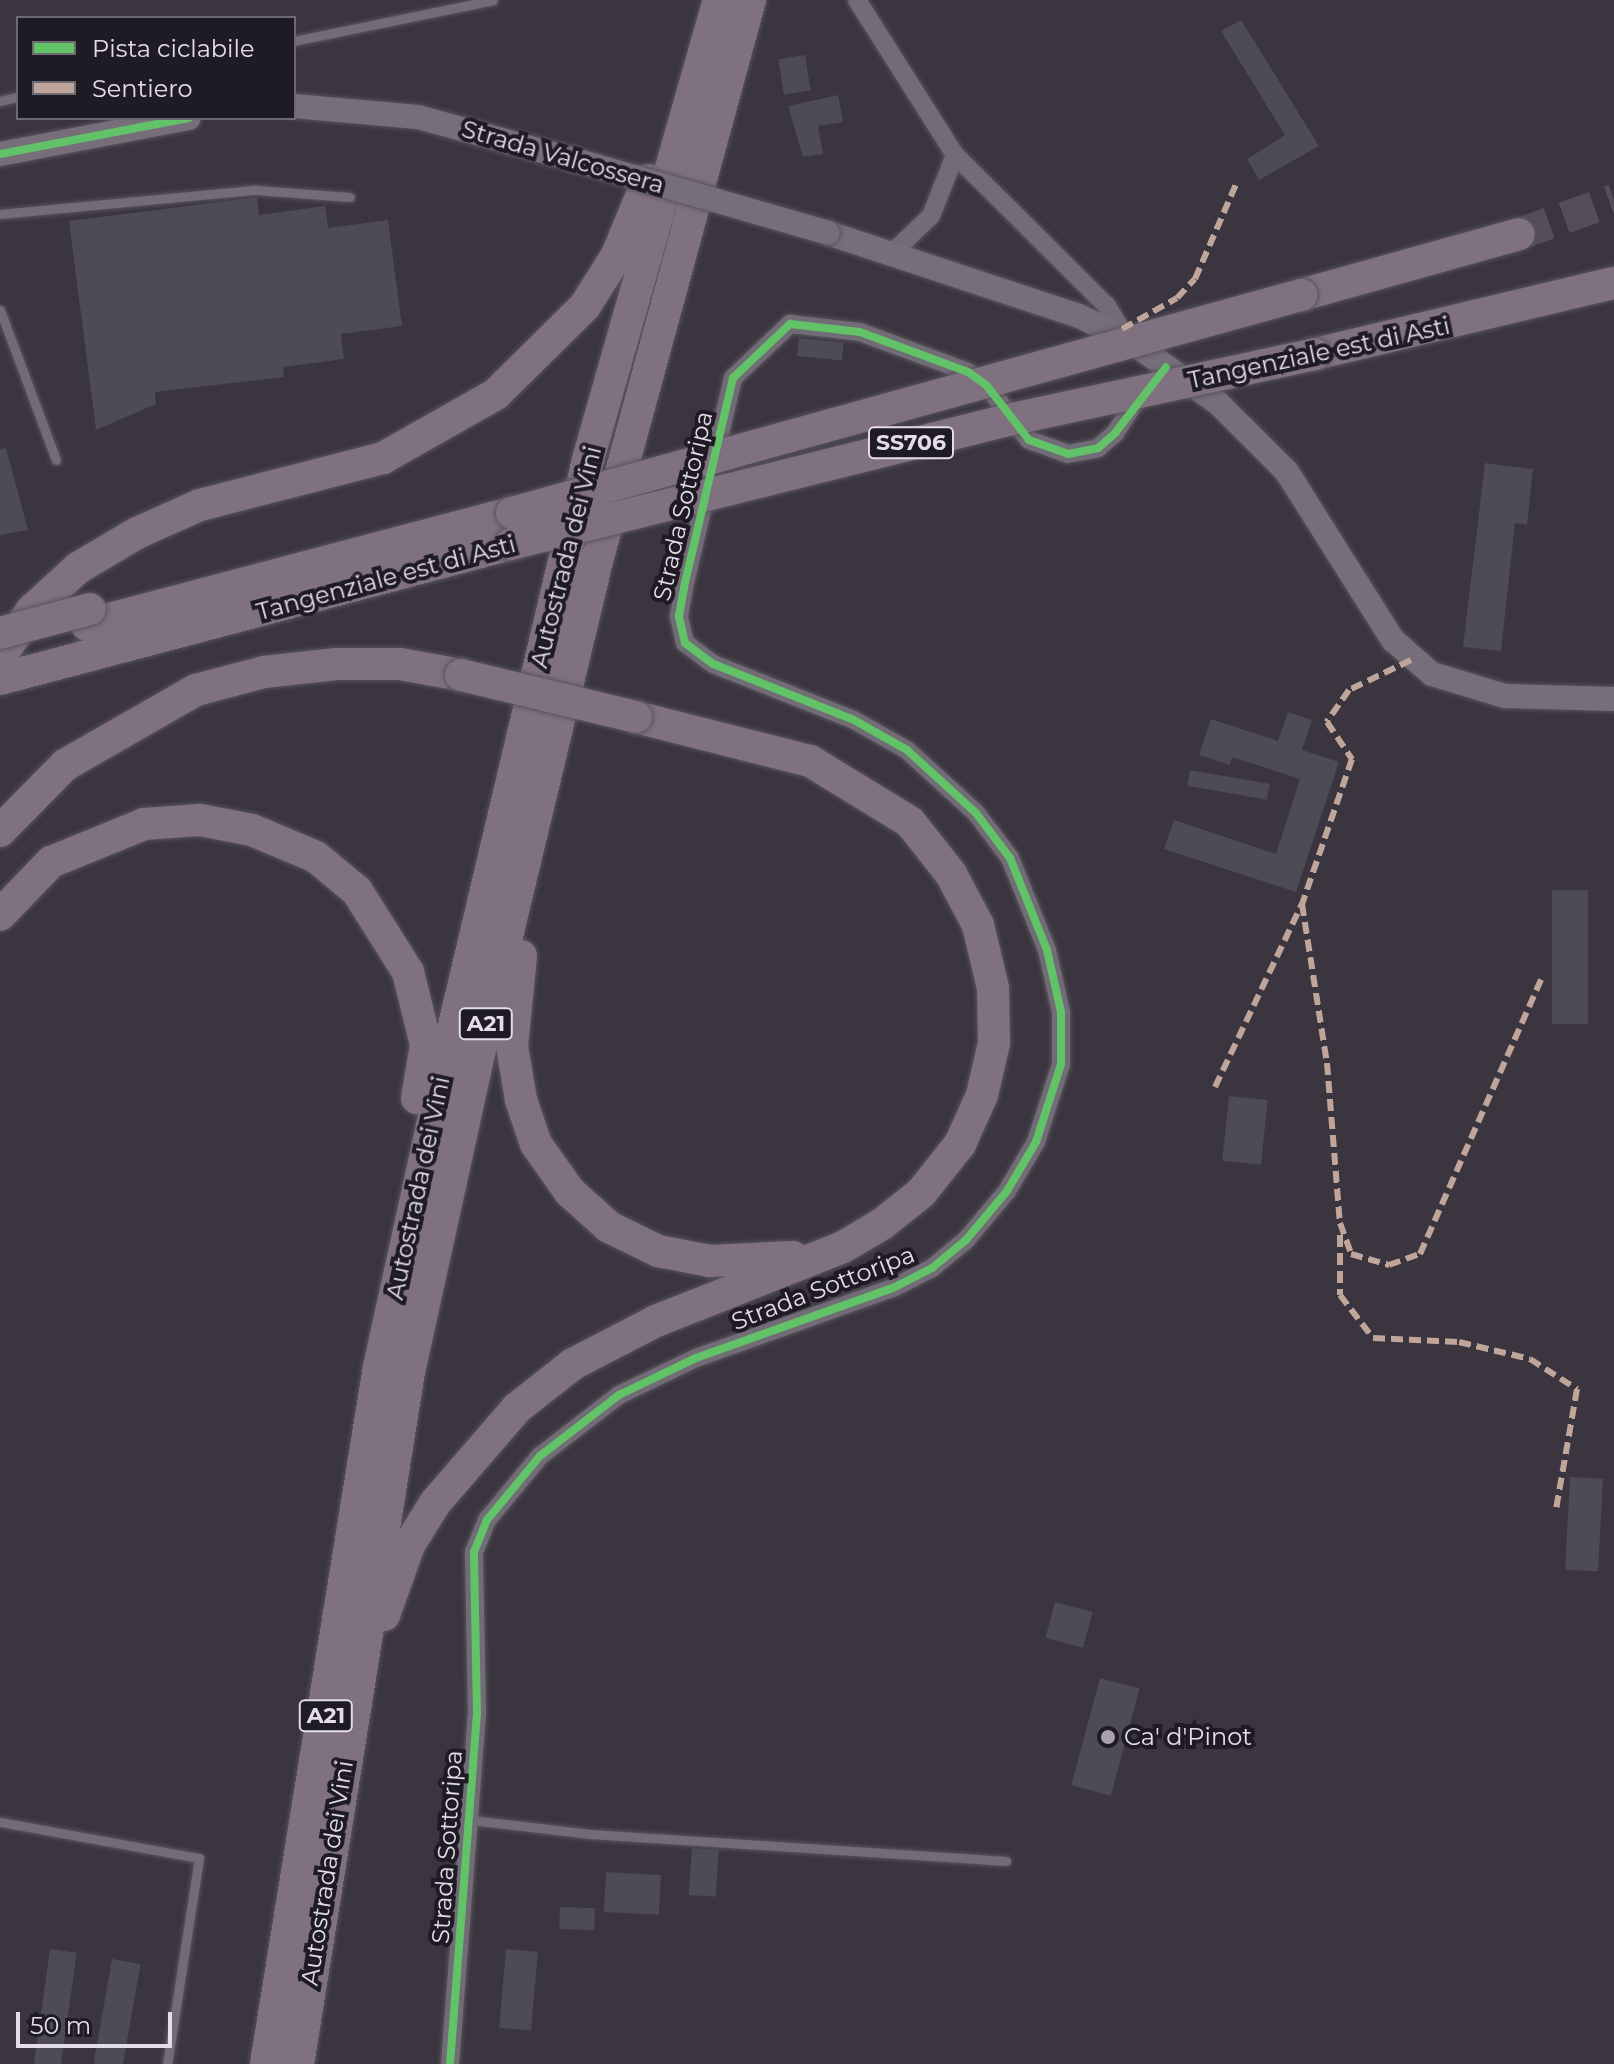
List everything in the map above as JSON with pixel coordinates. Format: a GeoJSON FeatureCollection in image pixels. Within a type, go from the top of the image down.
{"type":"FeatureCollection","features":[{"type":"Feature","properties":{"kind":"highway"},"geometry":{"type":"LineString","coordinates":[[0,657],[32,610],[78,568],[137,533],[200,505],[383,458],[496,394],[546,349],[585,306],[641,204],[700,0]]}},
{"type":"Feature","properties":{"kind":"highway","name":"Autostrada dei Vini"},"geometry":{"type":"LineString","coordinates":[[266,2064],[379,1367],[589,456],[719,0]]}},
{"type":"Feature","properties":{"kind":"highway","name":"Autostrada dei Vini"},"geometry":{"type":"LineString","coordinates":[[298,2064],[409,1372],[595,568],[750,0]]}},
{"type":"Feature","properties":{"kind":"highway","name":"Tangenziale est di Asti"},"geometry":{"type":"LineString","coordinates":[[0,648],[88,640],[511,529],[1301,295],[1519,234]]}},
{"type":"Feature","properties":{"kind":"highway","name":"Tangenziale est di Asti"},"geometry":{"type":"LineString","coordinates":[[511,529],[1315,354],[1614,283]]}},
{"type":"Feature","properties":{"kind":"highway"},"geometry":{"type":"LineString","coordinates":[[595,568],[600,624],[515,979],[512,1046],[536,1144],[570,1192],[609,1227],[658,1251],[710,1261],[773,1260],[843,1247]]}},
{"type":"Feature","properties":{"kind":"highway"},"geometry":{"type":"LineString","coordinates":[[0,694],[88,640],[242,602]]}},
{"type":"Feature","properties":{"kind":"highway"},"geometry":{"type":"LineString","coordinates":[[0,633],[88,640]]}},
{"type":"Feature","properties":{"kind":"highway","name":"Tangenziale est di Asti"},"geometry":{"type":"LineString","coordinates":[[0,679],[88,640]]}},
{"type":"Feature","properties":{"kind":"highway"},"geometry":{"type":"LineString","coordinates":[[0,831],[65,765],[196,690],[264,672],[337,664],[461,675],[810,761],[910,822],[951,874],[978,925],[993,1002],[994,1043],[982,1095],[960,1144],[921,1193],[843,1247],[656,1321],[573,1364],[517,1408],[435,1503],[409,1545],[385,1608],[310,2064]]}},
{"type":"Feature","properties":{"kind":"highway"},"geometry":{"type":"LineString","coordinates":[[0,915],[51,862],[144,824],[200,820],[252,830],[316,857],[357,891],[408,972],[426,1045],[379,1367]]}},
{"type":"Feature","properties":{"kind":"street"},"geometry":{"type":"LineString","coordinates":[[857,0],[955,155],[1107,306],[1127,339]]}},
{"type":"Feature","properties":{"kind":"street","name":"Strada Valcossera"},"geometry":{"type":"LineString","coordinates":[[296,106],[418,117],[828,233],[1046,302],[1127,339],[1245,426],[1287,472],[1411,660],[1455,684],[1505,696],[1614,699]]}},
{"type":"Feature","properties":{"kind":"street"},"geometry":{"type":"LineString","coordinates":[[0,154],[178,120]]}},
{"type":"Feature","properties":{"kind":"street"},"geometry":{"type":"LineString","coordinates":[[892,253],[931,216],[955,155]]}},
{"type":"Feature","properties":{"kind":"street","name":"Strada Sottoripa"},"geometry":{"type":"LineString","coordinates":[[450,2064],[471,1820],[474,1552],[506,1491],[569,1430],[619,1395],[696,1358],[932,1268],[966,1240],[1007,1191],[1036,1142],[1061,1064],[1061,1012],[1047,950],[1010,858],[976,813],[907,750],[854,720],[713,664],[685,643],[679,616],[684,587],[733,378],[790,324],[860,332],[968,372],[987,386],[1029,440],[1068,454],[1098,448],[1115,433],[1166,367]]}},
{"type":"Feature","properties":{"kind":"lane"},"geometry":{"type":"LineString","coordinates":[[296,41],[493,0]]}},
{"type":"Feature","properties":{"kind":"lane"},"geometry":{"type":"LineString","coordinates":[[0,214],[256,190],[350,197]]}},
{"type":"Feature","properties":{"kind":"lane"},"geometry":{"type":"LineString","coordinates":[[0,310],[56,460]]}},
{"type":"Feature","properties":{"kind":"lane"},"geometry":{"type":"LineString","coordinates":[[471,1820],[590,1834],[1006,1861]]}},
{"type":"Feature","properties":{"kind":"lane"},"geometry":{"type":"LineString","coordinates":[[0,1822],[199,1858],[167,2064]]}},
{"type":"Feature","properties":{"kind":"building"},"geometry":{"type":"Polygon","coordinates":[[[1241,20],[1319,146],[1259,180],[1247,159],[1285,135],[1221,31],[1241,20]]]}},
{"type":"Feature","properties":{"kind":"building"},"geometry":{"type":"Polygon","coordinates":[[[805,55],[811,91],[784,95],[778,59],[805,55]]]}},
{"type":"Feature","properties":{"kind":"building"},"geometry":{"type":"Polygon","coordinates":[[[838,95],[843,122],[818,126],[823,154],[803,157],[788,106],[838,95]]]}},
{"type":"Feature","properties":{"kind":"building"},"geometry":{"type":"Polygon","coordinates":[[[257,197],[259,215],[325,206],[328,228],[388,220],[402,326],[341,334],[344,359],[283,367],[284,377],[155,392],[156,404],[96,430],[69,221],[257,197]]]}},
{"type":"Feature","properties":{"kind":"building"},"geometry":{"type":"Polygon","coordinates":[[[799,338],[844,343],[842,361],[797,356],[799,338]]]}},
{"type":"Feature","properties":{"kind":"building"},"geometry":{"type":"Polygon","coordinates":[[[6,448],[28,530],[0,535],[0,449],[6,448]]]}},
{"type":"Feature","properties":{"kind":"building"},"geometry":{"type":"Polygon","coordinates":[[[1485,463],[1533,469],[1527,525],[1515,523],[1501,651],[1463,647],[1485,463]]]}},
{"type":"Feature","properties":{"kind":"building"},"geometry":{"type":"Polygon","coordinates":[[[1288,712],[1312,720],[1302,750],[1339,762],[1296,892],[1164,849],[1174,820],[1276,854],[1300,779],[1232,757],[1230,765],[1199,755],[1211,719],[1278,741],[1288,712]]]}},
{"type":"Feature","properties":{"kind":"building"},"geometry":{"type":"Polygon","coordinates":[[[1190,770],[1270,784],[1267,800],[1187,786],[1190,770]]]}},
{"type":"Feature","properties":{"kind":"building"},"geometry":{"type":"Polygon","coordinates":[[[1552,890],[1588,890],[1588,1024],[1552,1024],[1552,890]]]}},
{"type":"Feature","properties":{"kind":"building"},"geometry":{"type":"Polygon","coordinates":[[[1229,1096],[1268,1100],[1261,1165],[1222,1161],[1229,1096]]]}},
{"type":"Feature","properties":{"kind":"building"},"geometry":{"type":"Polygon","coordinates":[[[1570,1477],[1603,1479],[1598,1572],[1565,1570],[1570,1477]]]}},
{"type":"Feature","properties":{"kind":"building"},"geometry":{"type":"Polygon","coordinates":[[[1055,1602],[1093,1612],[1083,1648],[1045,1638],[1055,1602]]]}},
{"type":"Feature","properties":{"kind":"building"},"geometry":{"type":"Polygon","coordinates":[[[1100,1678],[1140,1689],[1111,1796],[1071,1785],[1100,1678]]]}},
{"type":"Feature","properties":{"kind":"building"},"geometry":{"type":"Polygon","coordinates":[[[692,1848],[719,1850],[716,1897],[689,1895],[692,1848]]]}},
{"type":"Feature","properties":{"kind":"building"},"geometry":{"type":"Polygon","coordinates":[[[606,1872],[661,1875],[659,1915],[604,1912],[606,1872]]]}},
{"type":"Feature","properties":{"kind":"building"},"geometry":{"type":"Polygon","coordinates":[[[560,1907],[595,1908],[594,1930],[559,1929],[560,1907]]]}},
{"type":"Feature","properties":{"kind":"building"},"geometry":{"type":"Polygon","coordinates":[[[50,1949],[77,1953],[61,2064],[34,2064],[50,1949]]]}},
{"type":"Feature","properties":{"kind":"building"},"geometry":{"type":"Polygon","coordinates":[[[506,1949],[538,1952],[531,2030],[499,2028],[506,1949]]]}},
{"type":"Feature","properties":{"kind":"building"},"geometry":{"type":"Polygon","coordinates":[[[112,1959],[141,1964],[123,2064],[94,2063],[112,1959]]]}},
{"type":"Feature","properties":{"kind":"tunnel"},"geometry":{"type":"LineString","coordinates":[[1519,234],[1614,200]]}},
{"type":"Feature","properties":{"kind":"marked path"},"geometry":{"type":"LineString","coordinates":[[1122,329],[1177,298],[1195,279],[1237,182]]}},
{"type":"Feature","properties":{"kind":"marked path"},"geometry":{"type":"LineString","coordinates":[[1411,660],[1349,690],[1327,722],[1352,759],[1302,904],[1327,1063],[1340,1223],[1351,1254],[1389,1265],[1420,1254],[1541,980]]}},
{"type":"Feature","properties":{"kind":"marked path"},"geometry":{"type":"LineString","coordinates":[[1215,1087],[1302,904]]}},
{"type":"Feature","properties":{"kind":"marked path"},"geometry":{"type":"LineString","coordinates":[[1340,1235],[1340,1295],[1373,1338],[1459,1342],[1530,1359],[1577,1389],[1556,1509]]}},
{"type":"Feature","properties":{"kind":"cycle path"},"geometry":{"type":"LineString","coordinates":[[0,154],[178,120]]}},
{"type":"Feature","properties":{"kind":"cycle path"},"geometry":{"type":"LineString","coordinates":[[450,2064],[477,1713],[474,1552],[487,1520],[540,1456],[619,1395],[696,1358],[893,1288],[932,1268],[966,1240],[1007,1191],[1036,1142],[1061,1064],[1061,1012],[1047,950],[1010,858],[976,813],[907,750],[854,720],[713,664],[685,643],[679,616],[684,587],[733,378],[790,324],[860,332],[968,372],[987,386],[1029,440],[1068,454],[1098,448],[1115,433],[1166,367]]}},
{"type":"Feature","properties":{"kind":"place","name":"Ca' d'Pinot"},"geometry":{"type":"Point","coordinates":[1108,1737]}}]}
